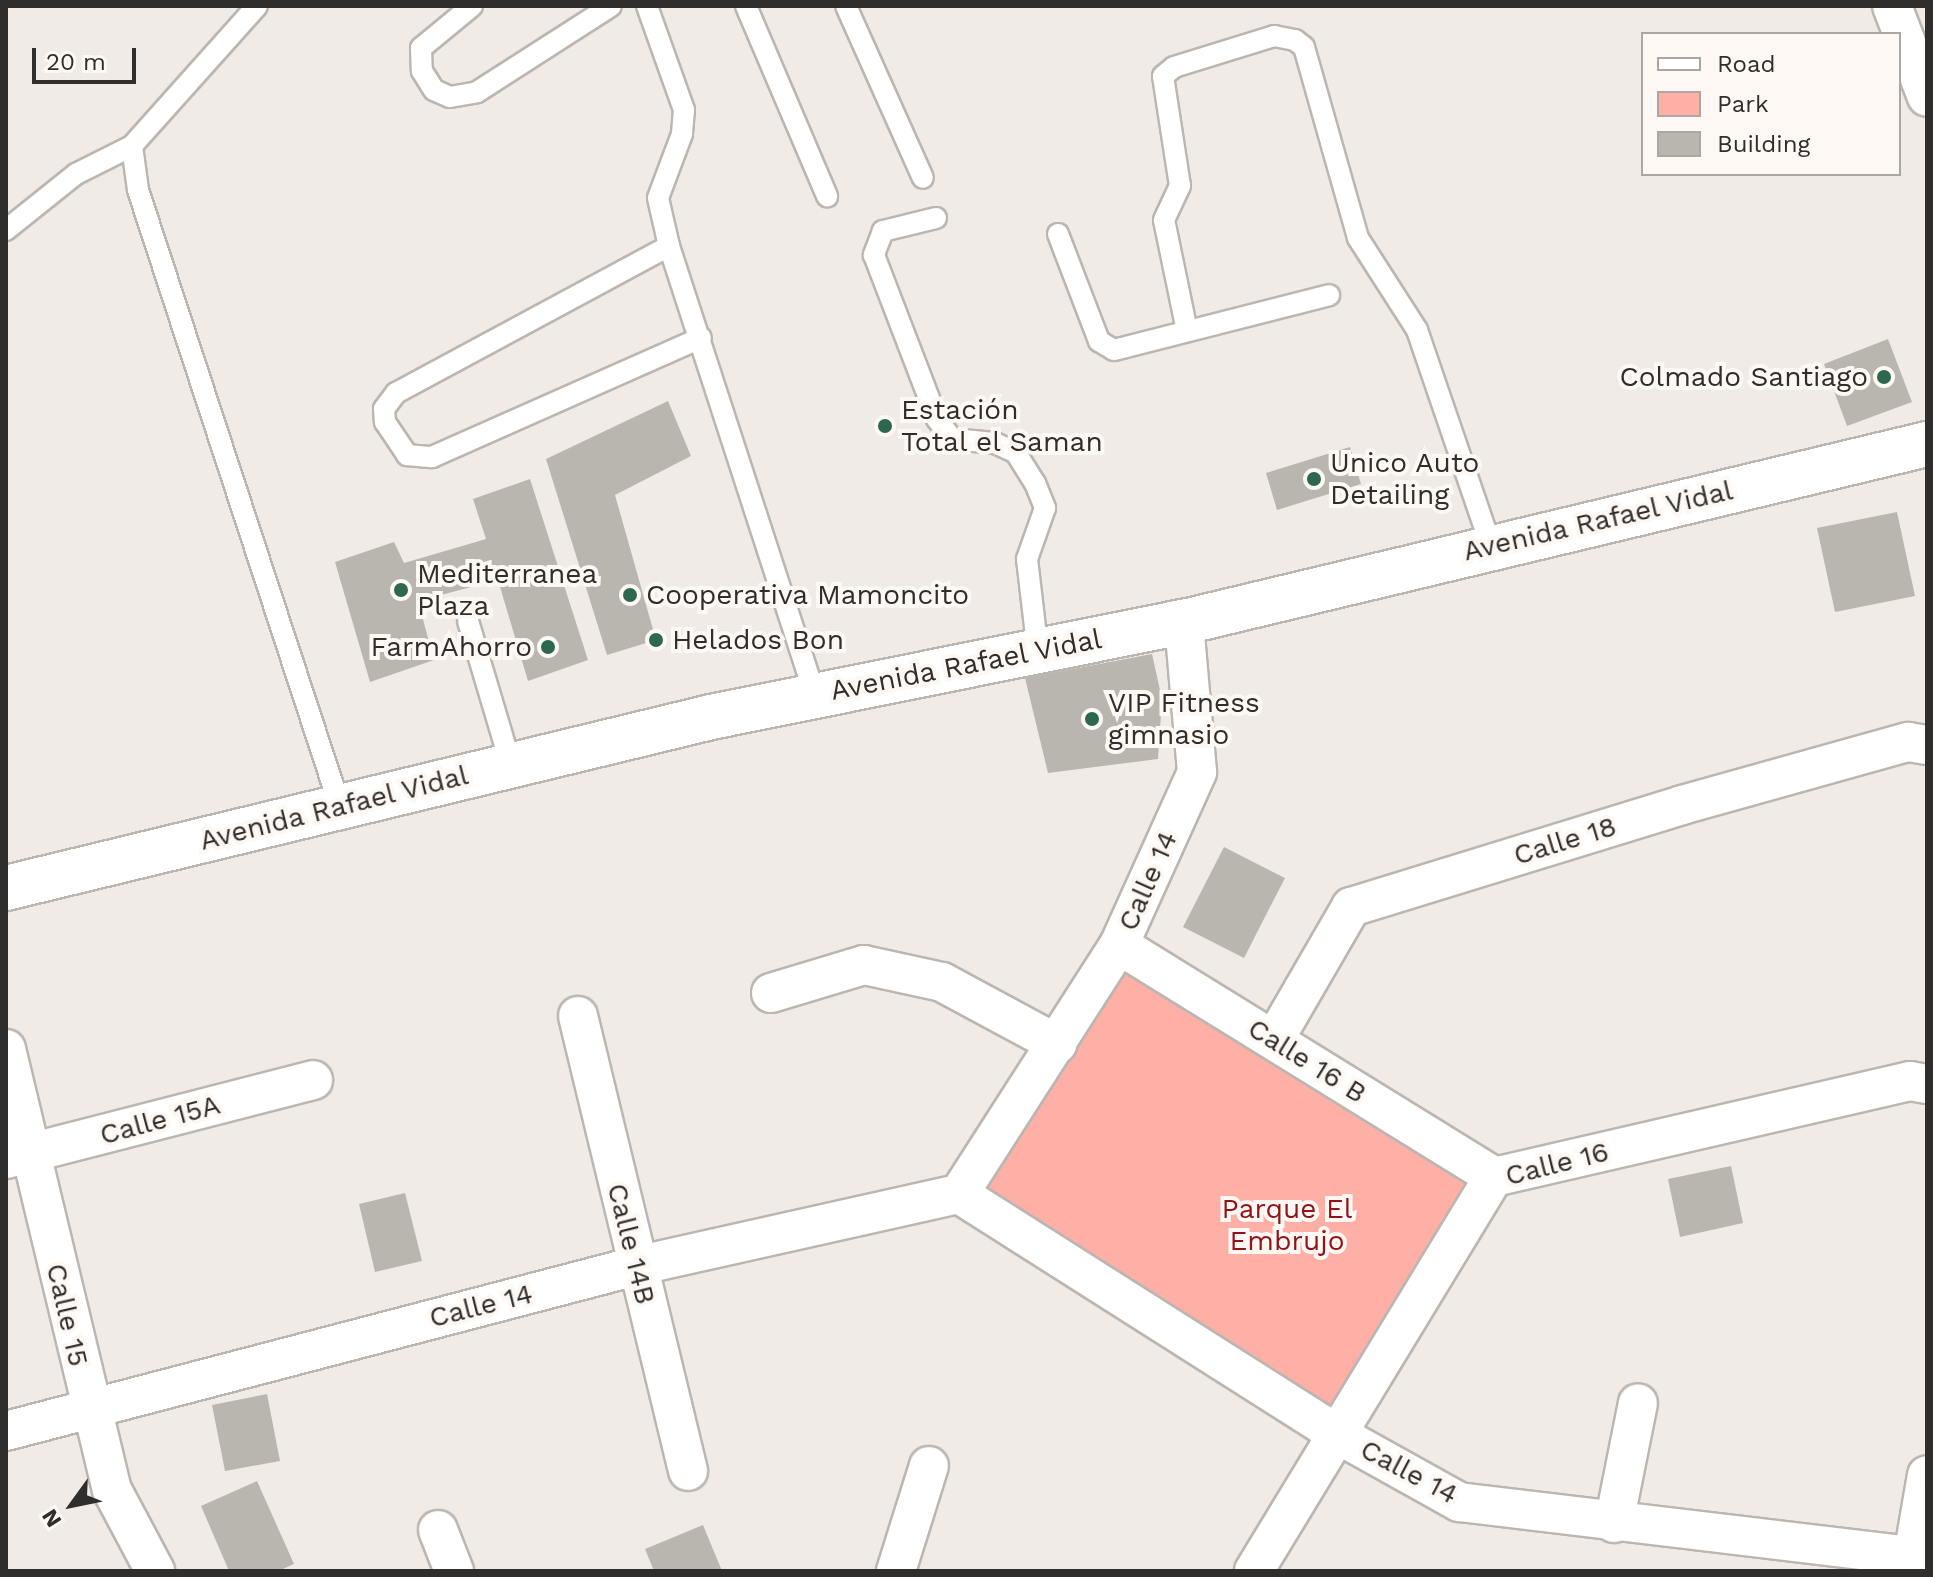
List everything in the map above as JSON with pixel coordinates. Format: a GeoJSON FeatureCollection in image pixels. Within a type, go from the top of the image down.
{"type":"FeatureCollection","features":[{"type":"Feature","properties":{"kind":"main road","name":"Avenida Rafael Vidal"},"geometry":{"type":"LineString","coordinates":[[6,888],[511,765],[815,695],[1184,622],[1927,444]]}},
{"type":"Feature","properties":{"kind":"street"},"geometry":{"type":"LineString","coordinates":[[1892,6],[1927,97]]}},
{"type":"Feature","properties":{"kind":"street","name":"Calle 14"},"geometry":{"type":"LineString","coordinates":[[6,1431],[88,1406],[636,1266],[959,1194],[1119,945],[1197,772],[1184,622]]}},
{"type":"Feature","properties":{"kind":"street","name":"Calle 18"},"geometry":{"type":"LineString","coordinates":[[1274,1040],[1351,907],[1697,801],[1908,742],[1927,745]]}},
{"type":"Feature","properties":{"kind":"street","name":"Calle 16 B"},"geometry":{"type":"LineString","coordinates":[[1119,945],[1494,1177]]}},
{"type":"Feature","properties":{"kind":"street"},"geometry":{"type":"LineString","coordinates":[[771,993],[864,965],[942,982],[1057,1044]]}},
{"type":"Feature","properties":{"kind":"street","name":"Calle 14B"},"geometry":{"type":"LineString","coordinates":[[578,1016],[688,1471]]}},
{"type":"Feature","properties":{"kind":"street","name":"Calle 15"},"geometry":{"type":"LineString","coordinates":[[6,1049],[17,1157],[88,1406],[112,1490],[155,1571]]}},
{"type":"Feature","properties":{"kind":"street","name":"Calle 15A"},"geometry":{"type":"LineString","coordinates":[[17,1157],[313,1080]]}},
{"type":"Feature","properties":{"kind":"street","name":"Calle 16"},"geometry":{"type":"LineString","coordinates":[[1254,1571],[1494,1177],[1910,1081],[1927,1084]]}},
{"type":"Feature","properties":{"kind":"street","name":"Calle 14"},"geometry":{"type":"LineString","coordinates":[[959,1194],[1337,1434],[1459,1502],[1614,1523],[1920,1557]]}},
{"type":"Feature","properties":{"kind":"street"},"geometry":{"type":"LineString","coordinates":[[1614,1523],[1638,1403]]}},
{"type":"Feature","properties":{"kind":"street"},"geometry":{"type":"LineString","coordinates":[[896,1571],[929,1466]]}},
{"type":"Feature","properties":{"kind":"street"},"geometry":{"type":"LineString","coordinates":[[1920,1557],[1927,1475]]}},
{"type":"Feature","properties":{"kind":"street"},"geometry":{"type":"LineString","coordinates":[[438,1530],[454,1571]]}},
{"type":"Feature","properties":{"kind":"lane"},"geometry":{"type":"LineString","coordinates":[[6,230],[76,174],[132,146],[257,6]]}},
{"type":"Feature","properties":{"kind":"lane"},"geometry":{"type":"LineString","coordinates":[[472,6],[421,48],[422,71],[434,90],[450,97],[477,92],[611,6]]}},
{"type":"Feature","properties":{"kind":"lane"},"geometry":{"type":"LineString","coordinates":[[647,6],[684,110],[682,134],[658,198],[669,246],[815,695]]}},
{"type":"Feature","properties":{"kind":"lane"},"geometry":{"type":"LineString","coordinates":[[746,6],[827,196]]}},
{"type":"Feature","properties":{"kind":"lane"},"geometry":{"type":"LineString","coordinates":[[846,6],[923,178]]}},
{"type":"Feature","properties":{"kind":"lane"},"geometry":{"type":"LineString","coordinates":[[1187,331],[1164,220],[1180,186],[1163,76],[1174,67],[1274,36],[1295,40],[1304,47],[1358,238],[1417,330],[1491,546]]}},
{"type":"Feature","properties":{"kind":"lane"},"geometry":{"type":"LineString","coordinates":[[132,146],[138,190],[340,807]]}},
{"type":"Feature","properties":{"kind":"lane"},"geometry":{"type":"LineString","coordinates":[[936,218],[883,231],[874,255],[937,419],[952,439],[995,443],[1016,453],[1035,483],[1045,508],[1027,559],[1038,652]]}},
{"type":"Feature","properties":{"kind":"lane"},"geometry":{"type":"LineString","coordinates":[[1058,234],[1099,341],[1114,350],[1329,295]]}},
{"type":"Feature","properties":{"kind":"lane"},"geometry":{"type":"LineString","coordinates":[[669,246],[396,393],[384,409],[385,422],[407,455],[432,457],[701,338]]}},
{"type":"Feature","properties":{"kind":"lane"},"geometry":{"type":"LineString","coordinates":[[468,621],[511,765]]}},
{"type":"Feature","properties":{"kind":"green space","name":"Parque El Embrujo"},"geometry":{"type":"Polygon","coordinates":[[[1119,945],[1494,1177],[1337,1434],[959,1194],[1119,945]]]}},
{"type":"Feature","properties":{"kind":"building"},"geometry":{"type":"Polygon","coordinates":[[[1888,339],[1912,402],[1847,426],[1824,364],[1888,339]]]}},
{"type":"Feature","properties":{"kind":"building"},"geometry":{"type":"Polygon","coordinates":[[[668,401],[691,456],[615,495],[656,640],[607,655],[546,459],[668,401]]]}},
{"type":"Feature","properties":{"kind":"building","name":"Unico Auto Detailing"},"geometry":{"type":"Polygon","coordinates":[[[1350,447],[1361,484],[1277,510],[1266,473],[1350,447]]]}},
{"type":"Feature","properties":{"kind":"building","name":"Mediterranea Plaza"},"geometry":{"type":"Polygon","coordinates":[[[530,479],[588,660],[528,681],[498,580],[418,601],[434,660],[370,682],[335,562],[394,542],[404,563],[486,539],[473,499],[530,479]]]}},
{"type":"Feature","properties":{"kind":"building"},"geometry":{"type":"Polygon","coordinates":[[[1897,512],[1915,596],[1835,612],[1817,528],[1897,512]]]}},
{"type":"Feature","properties":{"kind":"building"},"geometry":{"type":"Polygon","coordinates":[[[1152,654],[1162,699],[1158,759],[1048,773],[1025,678],[1152,654]]]}},
{"type":"Feature","properties":{"kind":"building"},"geometry":{"type":"Polygon","coordinates":[[[1224,847],[1285,878],[1244,958],[1183,927],[1224,847]]]}},
{"type":"Feature","properties":{"kind":"building"},"geometry":{"type":"Polygon","coordinates":[[[1731,1166],[1743,1223],[1680,1237],[1668,1179],[1731,1166]]]}},
{"type":"Feature","properties":{"kind":"building"},"geometry":{"type":"Polygon","coordinates":[[[405,1193],[422,1261],[375,1272],[359,1204],[405,1193]]]}},
{"type":"Feature","properties":{"kind":"building"},"geometry":{"type":"Polygon","coordinates":[[[267,1394],[280,1461],[225,1471],[212,1405],[267,1394]]]}},
{"type":"Feature","properties":{"kind":"building"},"geometry":{"type":"Polygon","coordinates":[[[257,1481],[294,1564],[278,1571],[229,1571],[201,1506],[257,1481]]]}},
{"type":"Feature","properties":{"kind":"building"},"geometry":{"type":"Polygon","coordinates":[[[703,1525],[722,1571],[654,1571],[645,1549],[703,1525]]]}},
{"type":"Feature","properties":{"kind":"place","name":"Colmado Santiago"},"geometry":{"type":"Point","coordinates":[1884,377]}},
{"type":"Feature","properties":{"kind":"place","name":"Estación Total el Saman"},"geometry":{"type":"Point","coordinates":[885,426]}},
{"type":"Feature","properties":{"kind":"place","name":"Unico Auto Detailing"},"geometry":{"type":"Point","coordinates":[1314,479]}},
{"type":"Feature","properties":{"kind":"place","name":"Mediterranea Plaza"},"geometry":{"type":"Point","coordinates":[401,590]}},
{"type":"Feature","properties":{"kind":"place","name":"Cooperativa Mamoncito"},"geometry":{"type":"Point","coordinates":[630,595]}},
{"type":"Feature","properties":{"kind":"place","name":"Helados Bon"},"geometry":{"type":"Point","coordinates":[656,640]}},
{"type":"Feature","properties":{"kind":"place","name":"FarmAhorro"},"geometry":{"type":"Point","coordinates":[548,647]}},
{"type":"Feature","properties":{"kind":"place","name":"VIP Fitness gimnasio"},"geometry":{"type":"Point","coordinates":[1092,719]}}]}
